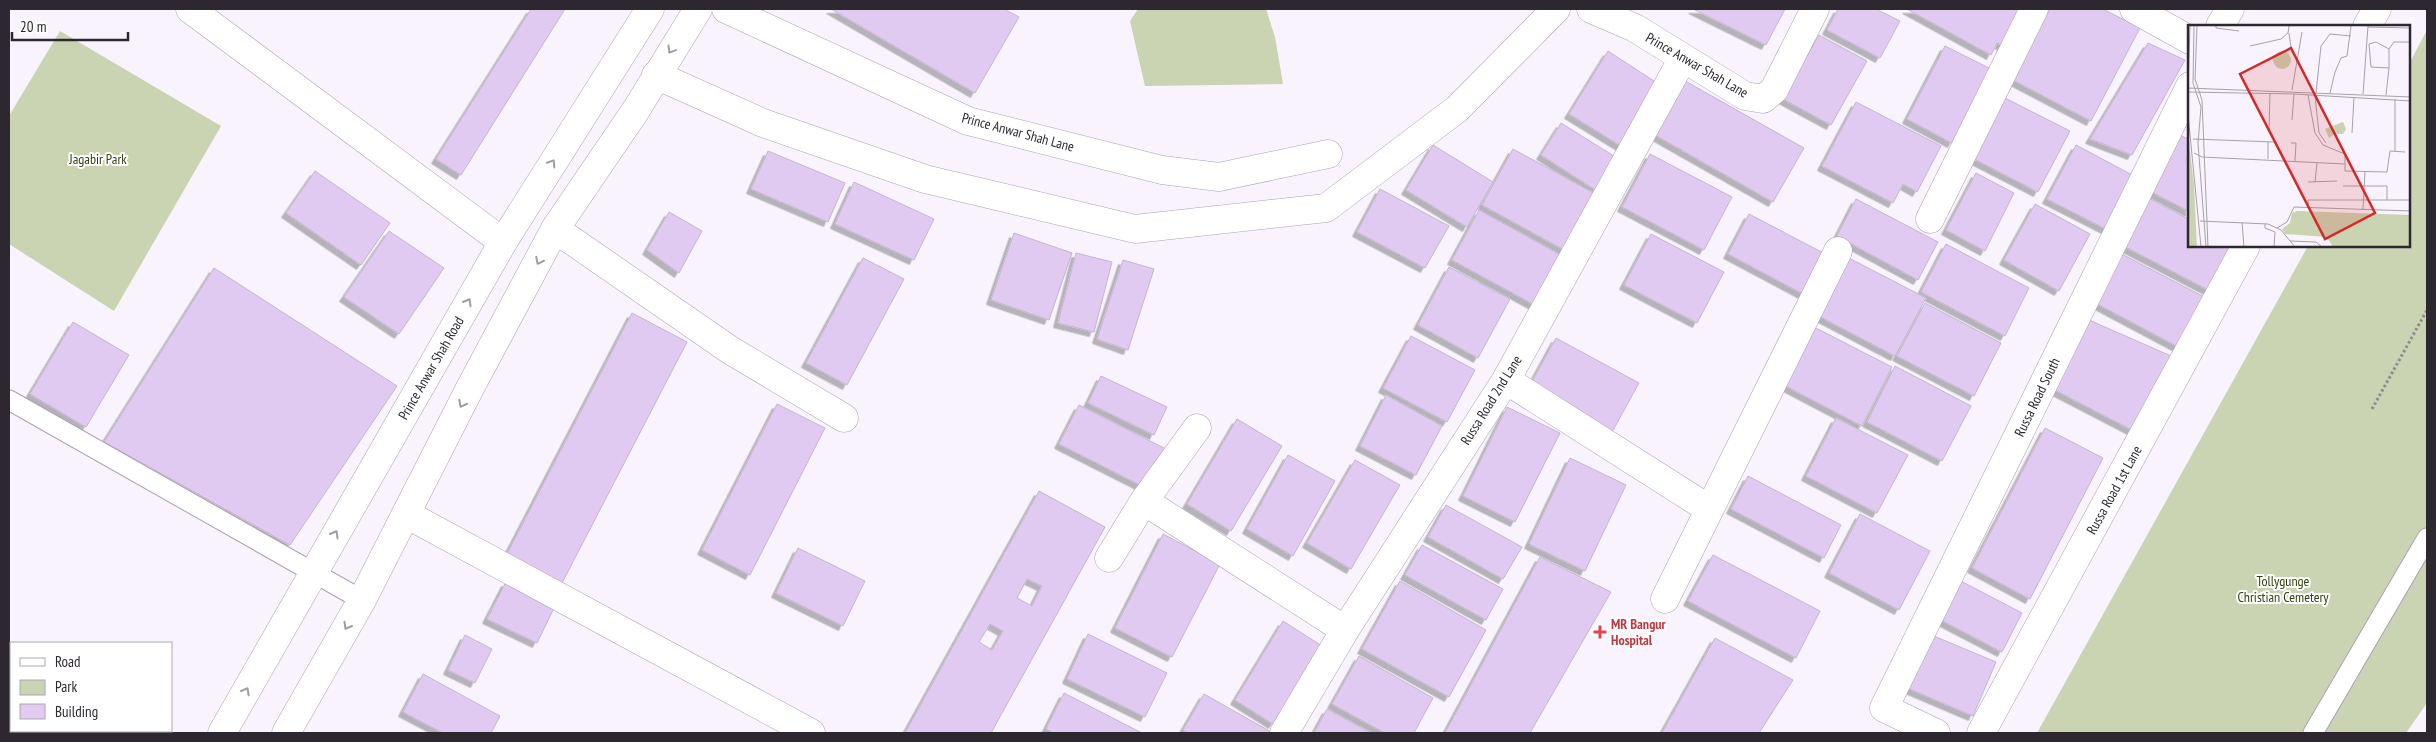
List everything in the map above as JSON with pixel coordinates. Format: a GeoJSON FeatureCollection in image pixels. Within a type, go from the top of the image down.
{"type":"FeatureCollection","features":[{"type":"Feature","properties":{"kind":"street"},"geometry":{"type":"LineString","coordinates":[[190,9],[503,242]]}},
{"type":"Feature","properties":{"kind":"street","name":"Prince Anwar Shah Road"},"geometry":{"type":"LineString","coordinates":[[222,733],[503,242],[650,9]]}},
{"type":"Feature","properties":{"kind":"street"},"geometry":{"type":"LineString","coordinates":[[286,733],[362,600],[470,388],[555,229],[636,110],[698,9]]}},
{"type":"Feature","properties":{"kind":"street","name":"Prince Anwar Shah Lane"},"geometry":{"type":"LineString","coordinates":[[726,9],[968,121],[1152,168],[1219,177],[1328,154]]}},
{"type":"Feature","properties":{"kind":"street"},"geometry":{"type":"LineString","coordinates":[[656,75],[763,123],[925,179],[1136,229],[1326,208],[1457,109],[1556,9]]}},
{"type":"Feature","properties":{"kind":"street","name":"Prince Anwar Shah Lane"},"geometry":{"type":"LineString","coordinates":[[1591,9],[1635,28],[1745,96],[1763,99],[1774,90],[1815,9]]}},
{"type":"Feature","properties":{"kind":"street"},"geometry":{"type":"LineString","coordinates":[[1930,218],[2034,9]]}},
{"type":"Feature","properties":{"kind":"street"},"geometry":{"type":"LineString","coordinates":[[2134,9],[2188,39]]}},
{"type":"Feature","properties":{"kind":"street"},"geometry":{"type":"LineString","coordinates":[[2221,25],[2230,9]]}},
{"type":"Feature","properties":{"kind":"street"},"geometry":{"type":"LineString","coordinates":[[2368,25],[2377,9]]}},
{"type":"Feature","properties":{"kind":"street","name":"Russa Road 2nd Lane"},"geometry":{"type":"LineString","coordinates":[[1284,733],[1345,630],[1506,380],[1683,58]]}},
{"type":"Feature","properties":{"kind":"street","name":"Russa Road South"},"geometry":{"type":"LineString","coordinates":[[1936,733],[1884,708],[2188,90]]}},
{"type":"Feature","properties":{"kind":"street"},"geometry":{"type":"LineString","coordinates":[[555,229],[730,350],[844,418]]}},
{"type":"Feature","properties":{"kind":"street","name":"Russa Road 1st Lane"},"geometry":{"type":"LineString","coordinates":[[1981,733],[2245,248]]}},
{"type":"Feature","properties":{"kind":"street"},"geometry":{"type":"LineString","coordinates":[[1665,599],[1838,251]]}},
{"type":"Feature","properties":{"kind":"street"},"geometry":{"type":"LineString","coordinates":[[1506,380],[1709,509]]}},
{"type":"Feature","properties":{"kind":"street"},"geometry":{"type":"LineString","coordinates":[[1109,558],[1144,501],[1197,428]]}},
{"type":"Feature","properties":{"kind":"street"},"geometry":{"type":"LineString","coordinates":[[1144,501],[1345,630]]}},
{"type":"Feature","properties":{"kind":"street"},"geometry":{"type":"LineString","coordinates":[[406,514],[811,733]]}},
{"type":"Feature","properties":{"kind":"lane"},"geometry":{"type":"LineString","coordinates":[[9,400],[362,600]]}},
{"type":"Feature","properties":{"kind":"lane"},"geometry":{"type":"LineString","coordinates":[[2313,733],[2427,538]]}},
{"type":"Feature","properties":{"kind":"path"},"geometry":{"type":"LineString","coordinates":[[2372,409],[2427,310]]}},
{"type":"Feature","properties":{"kind":"green space"},"geometry":{"type":"Polygon","coordinates":[[[1138,9],[1266,9],[1275,37],[1283,84],[1145,86],[1130,21],[1138,9]]]}},
{"type":"Feature","properties":{"kind":"green space","name":"Tollygunge Christian Cemetery"},"geometry":{"type":"Polygon","coordinates":[[[2427,30],[2427,703],[2406,733],[2037,733],[2307,248],[2411,248],[2411,60],[2427,30]]]}},
{"type":"Feature","properties":{"kind":"green space","name":"Jagabir Park"},"geometry":{"type":"Polygon","coordinates":[[[60,31],[221,126],[114,311],[9,244],[9,116],[60,31]]]}},
{"type":"Feature","properties":{"kind":"building"},"geometry":{"type":"Polygon","coordinates":[[[531,9],[565,9],[461,175],[436,159],[531,9]]]}},
{"type":"Feature","properties":{"kind":"building"},"geometry":{"type":"Polygon","coordinates":[[[831,9],[1004,9],[1019,17],[975,93],[831,9]]]}},
{"type":"Feature","properties":{"kind":"building"},"geometry":{"type":"Polygon","coordinates":[[[1693,9],[1785,9],[1766,45],[1693,9]]]}},
{"type":"Feature","properties":{"kind":"building"},"geometry":{"type":"Polygon","coordinates":[[[1838,9],[1876,9],[1900,21],[1880,58],[1827,30],[1838,9]]]}},
{"type":"Feature","properties":{"kind":"building"},"geometry":{"type":"Polygon","coordinates":[[[1907,9],[2023,9],[2003,46],[1997,43],[1991,55],[1907,9]]]}},
{"type":"Feature","properties":{"kind":"building"},"geometry":{"type":"Polygon","coordinates":[[[2050,9],[2103,9],[2140,28],[2091,121],[2013,80],[2050,9]]]}},
{"type":"Feature","properties":{"kind":"building"},"geometry":{"type":"Polygon","coordinates":[[[1819,35],[1867,61],[1831,125],[1783,99],[1819,35]]]}},
{"type":"Feature","properties":{"kind":"building"},"geometry":{"type":"Polygon","coordinates":[[[2148,43],[2185,60],[2132,155],[2090,139],[2148,43]]]}},
{"type":"Feature","properties":{"kind":"building"},"geometry":{"type":"Polygon","coordinates":[[[1945,46],[1991,69],[1952,143],[1907,119],[1945,46]]]}},
{"type":"Feature","properties":{"kind":"building"},"geometry":{"type":"Polygon","coordinates":[[[1608,51],[1660,85],[1621,146],[1569,114],[1608,51]]]}},
{"type":"Feature","properties":{"kind":"building"},"geometry":{"type":"Polygon","coordinates":[[[1678,77],[1804,148],[1773,202],[1648,131],[1678,77]]]}},
{"type":"Feature","properties":{"kind":"building"},"geometry":{"type":"Polygon","coordinates":[[[2005,98],[2070,131],[2038,192],[1974,159],[2005,98]]]}},
{"type":"Feature","properties":{"kind":"building"},"geometry":{"type":"Polygon","coordinates":[[[1856,102],[1941,146],[1917,192],[1903,184],[1893,203],[1822,166],[1856,102]]]}},
{"type":"Feature","properties":{"kind":"building"},"geometry":{"type":"Polygon","coordinates":[[[1561,123],[1617,158],[1597,191],[1541,155],[1561,123]]]}},
{"type":"Feature","properties":{"kind":"building"},"geometry":{"type":"Polygon","coordinates":[[[2174,132],[2188,139],[2188,211],[2144,188],[2174,132]]]}},
{"type":"Feature","properties":{"kind":"building"},"geometry":{"type":"Polygon","coordinates":[[[1433,145],[1493,182],[1467,227],[1406,190],[1433,145]]]}},
{"type":"Feature","properties":{"kind":"building"},"geometry":{"type":"Polygon","coordinates":[[[2076,145],[2138,178],[2110,231],[2047,199],[2076,145]]]}},
{"type":"Feature","properties":{"kind":"building"},"geometry":{"type":"Polygon","coordinates":[[[1513,149],[1599,196],[1568,252],[1482,205],[1513,149]]]}},
{"type":"Feature","properties":{"kind":"building"},"geometry":{"type":"Polygon","coordinates":[[[768,151],[845,183],[828,222],[751,189],[768,151]]]}},
{"type":"Feature","properties":{"kind":"building"},"geometry":{"type":"Polygon","coordinates":[[[1650,154],[1732,197],[1704,250],[1622,207],[1650,154]]]}},
{"type":"Feature","properties":{"kind":"building"},"geometry":{"type":"Polygon","coordinates":[[[315,171],[390,223],[361,265],[286,213],[315,171]]]}},
{"type":"Feature","properties":{"kind":"building"},"geometry":{"type":"Polygon","coordinates":[[[1976,173],[2014,193],[1985,251],[1946,230],[1976,173]]]}},
{"type":"Feature","properties":{"kind":"building"},"geometry":{"type":"Polygon","coordinates":[[[854,182],[934,219],[914,260],[835,224],[854,182]]]}},
{"type":"Feature","properties":{"kind":"building"},"geometry":{"type":"Polygon","coordinates":[[[1380,189],[1449,226],[1425,268],[1357,232],[1380,189]]]}},
{"type":"Feature","properties":{"kind":"building"},"geometry":{"type":"Polygon","coordinates":[[[2139,193],[2188,219],[2188,248],[2234,248],[2212,292],[2114,241],[2139,193]]]}},
{"type":"Feature","properties":{"kind":"building"},"geometry":{"type":"Polygon","coordinates":[[[1856,199],[1938,242],[1918,280],[1837,236],[1856,199]]]}},
{"type":"Feature","properties":{"kind":"building"},"geometry":{"type":"Polygon","coordinates":[[[2035,204],[2090,234],[2059,291],[2004,260],[2035,204]]]}},
{"type":"Feature","properties":{"kind":"building"},"geometry":{"type":"Polygon","coordinates":[[[1479,210],[1566,258],[1540,308],[1452,260],[1479,210]]]}},
{"type":"Feature","properties":{"kind":"building"},"geometry":{"type":"Polygon","coordinates":[[[669,212],[702,231],[679,273],[647,250],[669,212]]]}},
{"type":"Feature","properties":{"kind":"building"},"geometry":{"type":"Polygon","coordinates":[[[1749,214],[1829,256],[1807,296],[1728,254],[1749,214]]]}},
{"type":"Feature","properties":{"kind":"building"},"geometry":{"type":"Polygon","coordinates":[[[389,231],[444,268],[399,334],[344,297],[389,231]]]}},
{"type":"Feature","properties":{"kind":"building"},"geometry":{"type":"Polygon","coordinates":[[[1014,233],[1072,253],[1049,320],[991,300],[1014,233]]]}},
{"type":"Feature","properties":{"kind":"building"},"geometry":{"type":"Polygon","coordinates":[[[1651,234],[1724,272],[1697,323],[1624,285],[1651,234]]]}},
{"type":"Feature","properties":{"kind":"building"},"geometry":{"type":"Polygon","coordinates":[[[1946,244],[2029,288],[2005,336],[1921,292],[1946,244]]]}},
{"type":"Feature","properties":{"kind":"building"},"geometry":{"type":"Polygon","coordinates":[[[2114,250],[2208,299],[2182,349],[2088,299],[2114,250]]]}},
{"type":"Feature","properties":{"kind":"building"},"geometry":{"type":"Polygon","coordinates":[[[1076,253],[1112,262],[1094,332],[1058,323],[1076,253]]]}},
{"type":"Feature","properties":{"kind":"building"},"geometry":{"type":"Polygon","coordinates":[[[1845,256],[1926,298],[1895,356],[1815,314],[1845,256]]]}},
{"type":"Feature","properties":{"kind":"building"},"geometry":{"type":"Polygon","coordinates":[[[863,258],[904,279],[847,385],[806,363],[863,258]]]}},
{"type":"Feature","properties":{"kind":"building"},"geometry":{"type":"Polygon","coordinates":[[[1123,260],[1154,269],[1128,350],[1097,339],[1123,260]]]}},
{"type":"Feature","properties":{"kind":"building"},"geometry":{"type":"Polygon","coordinates":[[[1449,267],[1510,299],[1478,358],[1418,325],[1449,267]]]}},
{"type":"Feature","properties":{"kind":"building"},"geometry":{"type":"Polygon","coordinates":[[[214,268],[397,386],[290,545],[104,442],[214,268]]]}},
{"type":"Feature","properties":{"kind":"building"},"geometry":{"type":"Polygon","coordinates":[[[1925,303],[2001,343],[1974,396],[1897,356],[1925,303]]]}},
{"type":"Feature","properties":{"kind":"building"},"geometry":{"type":"Polygon","coordinates":[[[632,313],[687,342],[562,583],[507,554],[632,313]]]}},
{"type":"Feature","properties":{"kind":"building"},"geometry":{"type":"Polygon","coordinates":[[[2089,320],[2171,356],[2132,430],[2049,387],[2089,320]]]}},
{"type":"Feature","properties":{"kind":"building"},"geometry":{"type":"Polygon","coordinates":[[[73,322],[129,355],[86,427],[30,394],[73,322]]]}},
{"type":"Feature","properties":{"kind":"building"},"geometry":{"type":"Polygon","coordinates":[[[1810,325],[1892,367],[1862,426],[1780,383],[1810,325]]]}},
{"type":"Feature","properties":{"kind":"building"},"geometry":{"type":"Polygon","coordinates":[[[1411,336],[1475,370],[1447,422],[1383,388],[1411,336]]]}},
{"type":"Feature","properties":{"kind":"building"},"geometry":{"type":"Polygon","coordinates":[[[1556,338],[1639,383],[1611,434],[1528,389],[1556,338]]]}},
{"type":"Feature","properties":{"kind":"building"},"geometry":{"type":"Polygon","coordinates":[[[1895,366],[1971,406],[1942,461],[1867,422],[1895,366]]]}},
{"type":"Feature","properties":{"kind":"building"},"geometry":{"type":"Polygon","coordinates":[[[1101,376],[1167,407],[1154,435],[1088,403],[1101,376]]]}},
{"type":"Feature","properties":{"kind":"building"},"geometry":{"type":"Polygon","coordinates":[[[1386,395],[1442,426],[1416,475],[1360,446],[1386,395]]]}},
{"type":"Feature","properties":{"kind":"building"},"geometry":{"type":"Polygon","coordinates":[[[777,404],[825,428],[750,575],[702,550],[777,404]]]}},
{"type":"Feature","properties":{"kind":"building"},"geometry":{"type":"Polygon","coordinates":[[[1079,405],[1166,449],[1146,488],[1059,444],[1079,405]]]}},
{"type":"Feature","properties":{"kind":"building"},"geometry":{"type":"Polygon","coordinates":[[[1507,407],[1560,433],[1515,522],[1463,496],[1507,407]]]}},
{"type":"Feature","properties":{"kind":"building"},"geometry":{"type":"Polygon","coordinates":[[[1836,418],[1908,455],[1877,513],[1806,476],[1836,418]]]}},
{"type":"Feature","properties":{"kind":"building"},"geometry":{"type":"Polygon","coordinates":[[[1237,419],[1282,446],[1231,531],[1187,504],[1237,419]]]}},
{"type":"Feature","properties":{"kind":"building"},"geometry":{"type":"Polygon","coordinates":[[[2045,428],[2103,458],[2030,599],[1972,568],[2045,428]]]}},
{"type":"Feature","properties":{"kind":"building"},"geometry":{"type":"Polygon","coordinates":[[[1288,455],[1335,481],[1293,556],[1247,529],[1288,455]]]}},
{"type":"Feature","properties":{"kind":"building"},"geometry":{"type":"Polygon","coordinates":[[[1570,458],[1626,485],[1585,571],[1529,544],[1570,458]]]}},
{"type":"Feature","properties":{"kind":"building"},"geometry":{"type":"Polygon","coordinates":[[[1355,460],[1400,485],[1351,569],[1307,543],[1355,460]]]}},
{"type":"Feature","properties":{"kind":"building"},"geometry":{"type":"Polygon","coordinates":[[[1748,476],[1841,525],[1824,558],[1731,509],[1748,476]]]}},
{"type":"Feature","properties":{"kind":"building"},"geometry":{"type":"Polygon","coordinates":[[[1039,491],[1105,527],[991,733],[905,733],[1039,491]],[[1027,579],[1017,598],[1032,606],[1042,586],[1027,579]],[[990,624],[979,642],[992,650],[1003,631],[990,624]]]}},
{"type":"Feature","properties":{"kind":"building"},"geometry":{"type":"Polygon","coordinates":[[[1446,505],[1522,547],[1503,579],[1428,537],[1446,505]]]}},
{"type":"Feature","properties":{"kind":"building"},"geometry":{"type":"Polygon","coordinates":[[[1860,514],[1930,551],[1899,610],[1829,573],[1860,514]]]}},
{"type":"Feature","properties":{"kind":"building"},"geometry":{"type":"Polygon","coordinates":[[[1163,534],[1220,564],[1172,657],[1115,628],[1163,534]]]}},
{"type":"Feature","properties":{"kind":"building"},"geometry":{"type":"Polygon","coordinates":[[[1422,545],[1503,589],[1486,620],[1405,575],[1422,545]]]}},
{"type":"Feature","properties":{"kind":"building"},"geometry":{"type":"Polygon","coordinates":[[[798,548],[865,581],[843,626],[776,593],[798,548]]]}},
{"type":"Feature","properties":{"kind":"building"},"geometry":{"type":"Polygon","coordinates":[[[1713,555],[1820,611],[1796,658],[1688,601],[1713,555]]]}},
{"type":"Feature","properties":{"kind":"building"},"geometry":{"type":"Polygon","coordinates":[[[1540,557],[1611,592],[1530,733],[1445,733],[1540,557]]]}},
{"type":"Feature","properties":{"kind":"building"},"geometry":{"type":"Polygon","coordinates":[[[1955,578],[2022,613],[2002,652],[1935,617],[1955,578]]]}},
{"type":"Feature","properties":{"kind":"building"},"geometry":{"type":"Polygon","coordinates":[[[1400,581],[1486,630],[1449,697],[1362,649],[1400,581]]]}},
{"type":"Feature","properties":{"kind":"building"},"geometry":{"type":"Polygon","coordinates":[[[506,582],[555,606],[537,643],[487,619],[506,582]]]}},
{"type":"Feature","properties":{"kind":"building"},"geometry":{"type":"Polygon","coordinates":[[[1283,621],[1322,646],[1273,724],[1235,700],[1283,621]]]}},
{"type":"Feature","properties":{"kind":"building"},"geometry":{"type":"Polygon","coordinates":[[[1088,634],[1167,673],[1145,717],[1067,679],[1088,634]]]}},
{"type":"Feature","properties":{"kind":"building"},"geometry":{"type":"Polygon","coordinates":[[[1929,634],[1996,662],[1973,716],[1905,687],[1929,634]]]}},
{"type":"Feature","properties":{"kind":"building"},"geometry":{"type":"Polygon","coordinates":[[[465,635],[492,649],[475,683],[448,670],[465,635]]]}},
{"type":"Feature","properties":{"kind":"building"},"geometry":{"type":"Polygon","coordinates":[[[1715,638],[1793,680],[1759,733],[1662,733],[1715,638]]]}},
{"type":"Feature","properties":{"kind":"building"},"geometry":{"type":"Polygon","coordinates":[[[1359,656],[1433,698],[1414,733],[1385,733],[1332,704],[1359,656]]]}},
{"type":"Feature","properties":{"kind":"building"},"geometry":{"type":"Polygon","coordinates":[[[423,674],[500,716],[491,733],[443,733],[403,712],[423,674]]]}},
{"type":"Feature","properties":{"kind":"building"},"geometry":{"type":"Polygon","coordinates":[[[1064,693],[1142,733],[1053,733],[1046,729],[1064,693]]]}},
{"type":"Feature","properties":{"kind":"building"},"geometry":{"type":"Polygon","coordinates":[[[1204,694],[1273,733],[1188,733],[1183,730],[1204,694]]]}},
{"type":"Feature","properties":{"kind":"building"},"geometry":{"type":"Polygon","coordinates":[[[1327,709],[1371,733],[1314,733],[1327,709]]]}},
{"type":"Feature","properties":{"kind":"place","name":"MR Bangur Hospital"},"geometry":{"type":"Point","coordinates":[1600,632]}}]}
